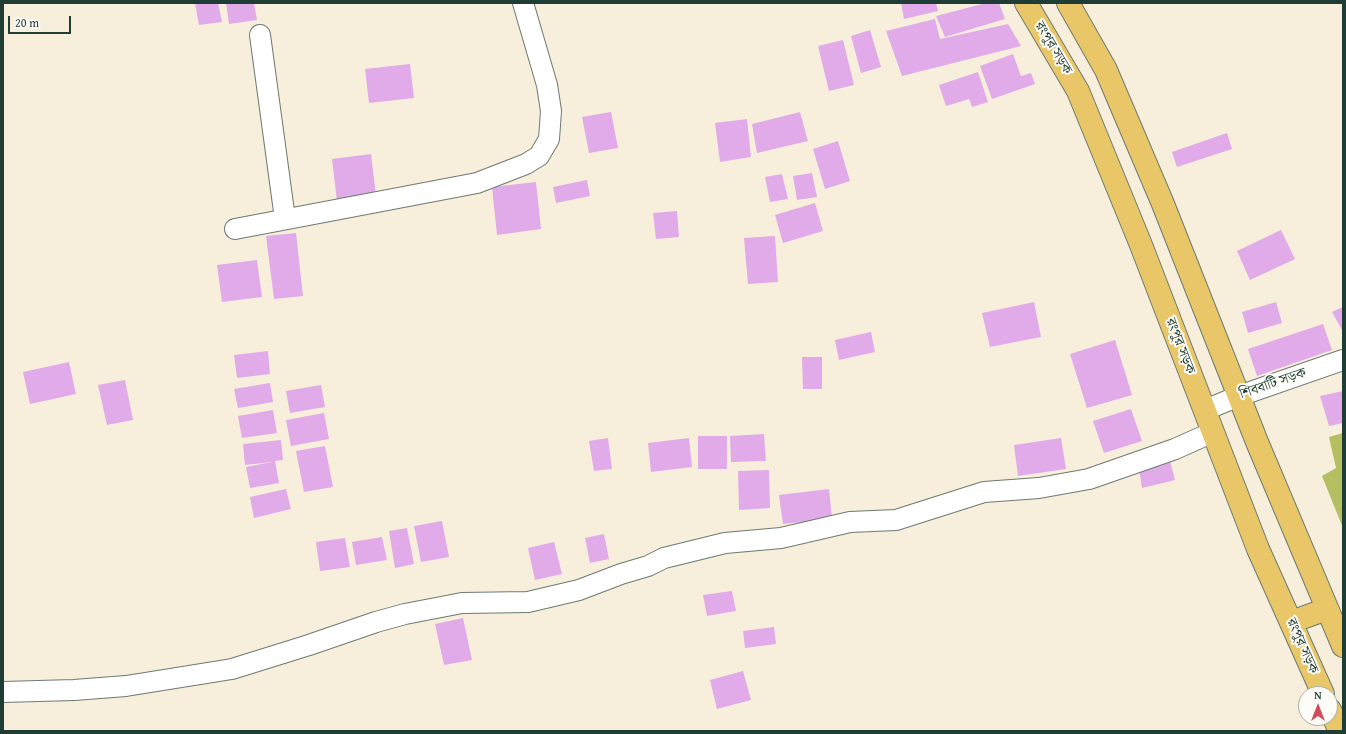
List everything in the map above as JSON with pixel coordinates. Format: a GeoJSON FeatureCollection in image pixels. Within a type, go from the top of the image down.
{"type":"FeatureCollection","features":[{"type":"Feature","properties":{"kind":"highway","name":"রংপুর সড়ক"},"geometry":{"type":"LineString","coordinates":[[1026,3],[1078,91],[1141,245],[1258,549],[1319,686]]}},
{"type":"Feature","properties":{"kind":"highway"},"geometry":{"type":"LineString","coordinates":[[1068,3],[1106,70],[1343,646]]}},
{"type":"Feature","properties":{"kind":"highway"},"geometry":{"type":"LineString","coordinates":[[1291,622],[1327,609]]}},
{"type":"Feature","properties":{"kind":"street"},"geometry":{"type":"LineString","coordinates":[[235,229],[477,183],[526,164],[539,156],[549,139],[551,111],[547,85],[523,3]]}},
{"type":"Feature","properties":{"kind":"street"},"geometry":{"type":"LineString","coordinates":[[260,35],[285,219]]}},
{"type":"Feature","properties":{"kind":"street","name":"শিববাটি সড়ক"},"geometry":{"type":"LineString","coordinates":[[1205,410],[1239,396],[1343,360]]}},
{"type":"Feature","properties":{"kind":"street"},"geometry":{"type":"LineString","coordinates":[[3,692],[74,690],[126,686],[232,669],[391,618],[462,603],[528,602],[579,590],[621,574],[648,566],[664,558],[725,543],[781,538],[850,522],[896,520],[984,492],[1039,488],[1089,479],[1176,449],[1213,432]]}},
{"type":"Feature","properties":{"kind":"green space"},"geometry":{"type":"Polygon","coordinates":[[[1343,433],[1343,528],[1322,476],[1336,468],[1329,437],[1343,433]]]}},
{"type":"Feature","properties":{"kind":"building"},"geometry":{"type":"Polygon","coordinates":[[[195,3],[218,3],[222,22],[199,25],[195,3]]]}},
{"type":"Feature","properties":{"kind":"building"},"geometry":{"type":"Polygon","coordinates":[[[226,3],[254,3],[257,20],[229,24],[226,3]]]}},
{"type":"Feature","properties":{"kind":"building"},"geometry":{"type":"Polygon","coordinates":[[[901,3],[936,3],[938,11],[904,19],[901,3]]]}},
{"type":"Feature","properties":{"kind":"building"},"geometry":{"type":"Polygon","coordinates":[[[986,3],[999,3],[1005,19],[945,37],[936,16],[986,3]]]}},
{"type":"Feature","properties":{"kind":"building"},"geometry":{"type":"Polygon","coordinates":[[[935,19],[940,39],[1008,24],[1021,46],[902,76],[886,31],[935,19]]]}},
{"type":"Feature","properties":{"kind":"building"},"geometry":{"type":"Polygon","coordinates":[[[870,30],[881,67],[861,73],[851,36],[870,30]]]}},
{"type":"Feature","properties":{"kind":"building"},"geometry":{"type":"Polygon","coordinates":[[[843,40],[854,85],[829,91],[818,46],[843,40]]]}},
{"type":"Feature","properties":{"kind":"building"},"geometry":{"type":"Polygon","coordinates":[[[1013,54],[1021,76],[1031,73],[1035,84],[992,99],[980,66],[1013,54]]]}},
{"type":"Feature","properties":{"kind":"building"},"geometry":{"type":"Polygon","coordinates":[[[410,64],[414,98],[369,103],[365,69],[410,64]]]}},
{"type":"Feature","properties":{"kind":"building"},"geometry":{"type":"Polygon","coordinates":[[[978,72],[988,102],[972,107],[969,99],[946,106],[939,85],[978,72]]]}},
{"type":"Feature","properties":{"kind":"building"},"geometry":{"type":"Polygon","coordinates":[[[611,112],[618,148],[589,153],[582,117],[611,112]]]}},
{"type":"Feature","properties":{"kind":"building"},"geometry":{"type":"Polygon","coordinates":[[[800,112],[808,141],[757,153],[752,124],[800,112]]]}},
{"type":"Feature","properties":{"kind":"building"},"geometry":{"type":"Polygon","coordinates":[[[747,119],[751,157],[720,162],[715,123],[747,119]]]}},
{"type":"Feature","properties":{"kind":"building"},"geometry":{"type":"Polygon","coordinates":[[[1227,133],[1232,149],[1177,167],[1172,152],[1227,133]]]}},
{"type":"Feature","properties":{"kind":"building"},"geometry":{"type":"Polygon","coordinates":[[[838,141],[850,181],[825,189],[813,149],[838,141]]]}},
{"type":"Feature","properties":{"kind":"building"},"geometry":{"type":"Polygon","coordinates":[[[371,154],[376,196],[337,201],[332,159],[371,154]]]}},
{"type":"Feature","properties":{"kind":"building"},"geometry":{"type":"Polygon","coordinates":[[[812,173],[817,197],[797,200],[793,176],[812,173]]]}},
{"type":"Feature","properties":{"kind":"building"},"geometry":{"type":"Polygon","coordinates":[[[782,174],[788,199],[770,202],[765,177],[782,174]]]}},
{"type":"Feature","properties":{"kind":"building"},"geometry":{"type":"Polygon","coordinates":[[[587,180],[590,196],[556,203],[553,187],[587,180]]]}},
{"type":"Feature","properties":{"kind":"building"},"geometry":{"type":"Polygon","coordinates":[[[536,182],[541,229],[497,235],[492,187],[536,182]]]}},
{"type":"Feature","properties":{"kind":"building"},"geometry":{"type":"Polygon","coordinates":[[[815,203],[823,231],[783,243],[775,215],[815,203]]]}},
{"type":"Feature","properties":{"kind":"building"},"geometry":{"type":"Polygon","coordinates":[[[677,211],[679,237],[656,239],[653,213],[677,211]]]}},
{"type":"Feature","properties":{"kind":"building"},"geometry":{"type":"Polygon","coordinates":[[[1281,230],[1295,259],[1250,280],[1237,251],[1281,230]]]}},
{"type":"Feature","properties":{"kind":"building"},"geometry":{"type":"Polygon","coordinates":[[[296,233],[303,296],[274,299],[266,236],[296,233]]]}},
{"type":"Feature","properties":{"kind":"building"},"geometry":{"type":"Polygon","coordinates":[[[775,236],[778,282],[748,284],[744,238],[775,236]]]}},
{"type":"Feature","properties":{"kind":"building"},"geometry":{"type":"Polygon","coordinates":[[[257,260],[262,297],[222,302],[217,265],[257,260]]]}},
{"type":"Feature","properties":{"kind":"building"},"geometry":{"type":"Polygon","coordinates":[[[1034,302],[1041,337],[990,347],[982,313],[1034,302]]]}},
{"type":"Feature","properties":{"kind":"building"},"geometry":{"type":"Polygon","coordinates":[[[1276,302],[1282,323],[1248,333],[1242,312],[1276,302]]]}},
{"type":"Feature","properties":{"kind":"building"},"geometry":{"type":"Polygon","coordinates":[[[1343,307],[1343,332],[1332,312],[1343,307]]]}},
{"type":"Feature","properties":{"kind":"building"},"geometry":{"type":"Polygon","coordinates":[[[1323,324],[1332,350],[1257,376],[1248,349],[1323,324]]]}},
{"type":"Feature","properties":{"kind":"building"},"geometry":{"type":"Polygon","coordinates":[[[871,332],[875,352],[839,360],[835,340],[871,332]]]}},
{"type":"Feature","properties":{"kind":"building"},"geometry":{"type":"Polygon","coordinates":[[[1115,340],[1132,395],[1087,408],[1070,354],[1115,340]]]}},
{"type":"Feature","properties":{"kind":"building"},"geometry":{"type":"Polygon","coordinates":[[[268,351],[270,374],[237,378],[234,355],[268,351]]]}},
{"type":"Feature","properties":{"kind":"building"},"geometry":{"type":"Polygon","coordinates":[[[802,357],[822,357],[822,389],[803,389],[802,357]]]}},
{"type":"Feature","properties":{"kind":"building"},"geometry":{"type":"Polygon","coordinates":[[[69,362],[76,394],[30,404],[23,372],[69,362]]]}},
{"type":"Feature","properties":{"kind":"building"},"geometry":{"type":"Polygon","coordinates":[[[125,380],[133,420],[107,425],[98,385],[125,380]]]}},
{"type":"Feature","properties":{"kind":"building"},"geometry":{"type":"Polygon","coordinates":[[[270,383],[273,402],[238,408],[234,389],[270,383]]]}},
{"type":"Feature","properties":{"kind":"building"},"geometry":{"type":"Polygon","coordinates":[[[321,385],[325,407],[290,413],[286,391],[321,385]]]}},
{"type":"Feature","properties":{"kind":"building"},"geometry":{"type":"Polygon","coordinates":[[[1343,391],[1343,423],[1329,426],[1320,396],[1343,391]]]}},
{"type":"Feature","properties":{"kind":"building"},"geometry":{"type":"Polygon","coordinates":[[[1131,409],[1142,441],[1104,453],[1093,421],[1131,409]]]}},
{"type":"Feature","properties":{"kind":"building"},"geometry":{"type":"Polygon","coordinates":[[[273,410],[277,433],[242,438],[238,416],[273,410]]]}},
{"type":"Feature","properties":{"kind":"building"},"geometry":{"type":"Polygon","coordinates":[[[324,413],[329,439],[291,446],[286,420],[324,413]]]}},
{"type":"Feature","properties":{"kind":"building"},"geometry":{"type":"Polygon","coordinates":[[[764,434],[766,461],[731,462],[730,436],[764,434]]]}},
{"type":"Feature","properties":{"kind":"building"},"geometry":{"type":"Polygon","coordinates":[[[698,436],[727,436],[727,469],[698,469],[698,436]]]}},
{"type":"Feature","properties":{"kind":"building"},"geometry":{"type":"Polygon","coordinates":[[[608,438],[612,469],[594,471],[589,441],[608,438]]]}},
{"type":"Feature","properties":{"kind":"building"},"geometry":{"type":"Polygon","coordinates":[[[689,438],[692,467],[651,472],[648,443],[689,438]]]}},
{"type":"Feature","properties":{"kind":"building"},"geometry":{"type":"Polygon","coordinates":[[[1061,438],[1066,469],[1018,476],[1014,445],[1061,438]]]}},
{"type":"Feature","properties":{"kind":"building"},"geometry":{"type":"Polygon","coordinates":[[[281,440],[283,460],[275,461],[279,483],[250,488],[246,467],[272,462],[245,465],[243,444],[281,440]]]}},
{"type":"Feature","properties":{"kind":"building"},"geometry":{"type":"Polygon","coordinates":[[[325,446],[333,487],[304,492],[296,451],[325,446]]]}},
{"type":"Feature","properties":{"kind":"building"},"geometry":{"type":"Polygon","coordinates":[[[1170,461],[1175,480],[1142,488],[1139,469],[1170,461]]]}},
{"type":"Feature","properties":{"kind":"building"},"geometry":{"type":"Polygon","coordinates":[[[769,470],[770,508],[739,510],[738,471],[769,470]]]}},
{"type":"Feature","properties":{"kind":"building"},"geometry":{"type":"Polygon","coordinates":[[[286,489],[291,509],[254,518],[250,497],[286,489]]]}},
{"type":"Feature","properties":{"kind":"building"},"geometry":{"type":"Polygon","coordinates":[[[829,489],[832,519],[783,524],[779,495],[829,489]]]}},
{"type":"Feature","properties":{"kind":"building"},"geometry":{"type":"Polygon","coordinates":[[[442,521],[449,557],[421,562],[414,526],[442,521]]]}},
{"type":"Feature","properties":{"kind":"building"},"geometry":{"type":"Polygon","coordinates":[[[407,528],[414,564],[395,568],[389,531],[407,528]]]}},
{"type":"Feature","properties":{"kind":"building"},"geometry":{"type":"Polygon","coordinates":[[[604,534],[609,559],[590,563],[585,538],[604,534]]]}},
{"type":"Feature","properties":{"kind":"building"},"geometry":{"type":"Polygon","coordinates":[[[382,537],[387,560],[356,565],[352,542],[382,537]]]}},
{"type":"Feature","properties":{"kind":"building"},"geometry":{"type":"Polygon","coordinates":[[[345,538],[350,567],[320,571],[316,542],[345,538]]]}},
{"type":"Feature","properties":{"kind":"building"},"geometry":{"type":"Polygon","coordinates":[[[554,542],[562,574],[535,580],[528,548],[554,542]]]}},
{"type":"Feature","properties":{"kind":"building"},"geometry":{"type":"Polygon","coordinates":[[[732,591],[736,611],[707,616],[703,595],[732,591]]]}},
{"type":"Feature","properties":{"kind":"building"},"geometry":{"type":"Polygon","coordinates":[[[463,618],[472,660],[444,665],[435,624],[463,618]]]}},
{"type":"Feature","properties":{"kind":"building"},"geometry":{"type":"Polygon","coordinates":[[[774,627],[776,644],[745,648],[743,631],[774,627]]]}},
{"type":"Feature","properties":{"kind":"building"},"geometry":{"type":"Polygon","coordinates":[[[743,671],[751,700],[717,709],[710,680],[743,671]]]}}]}
